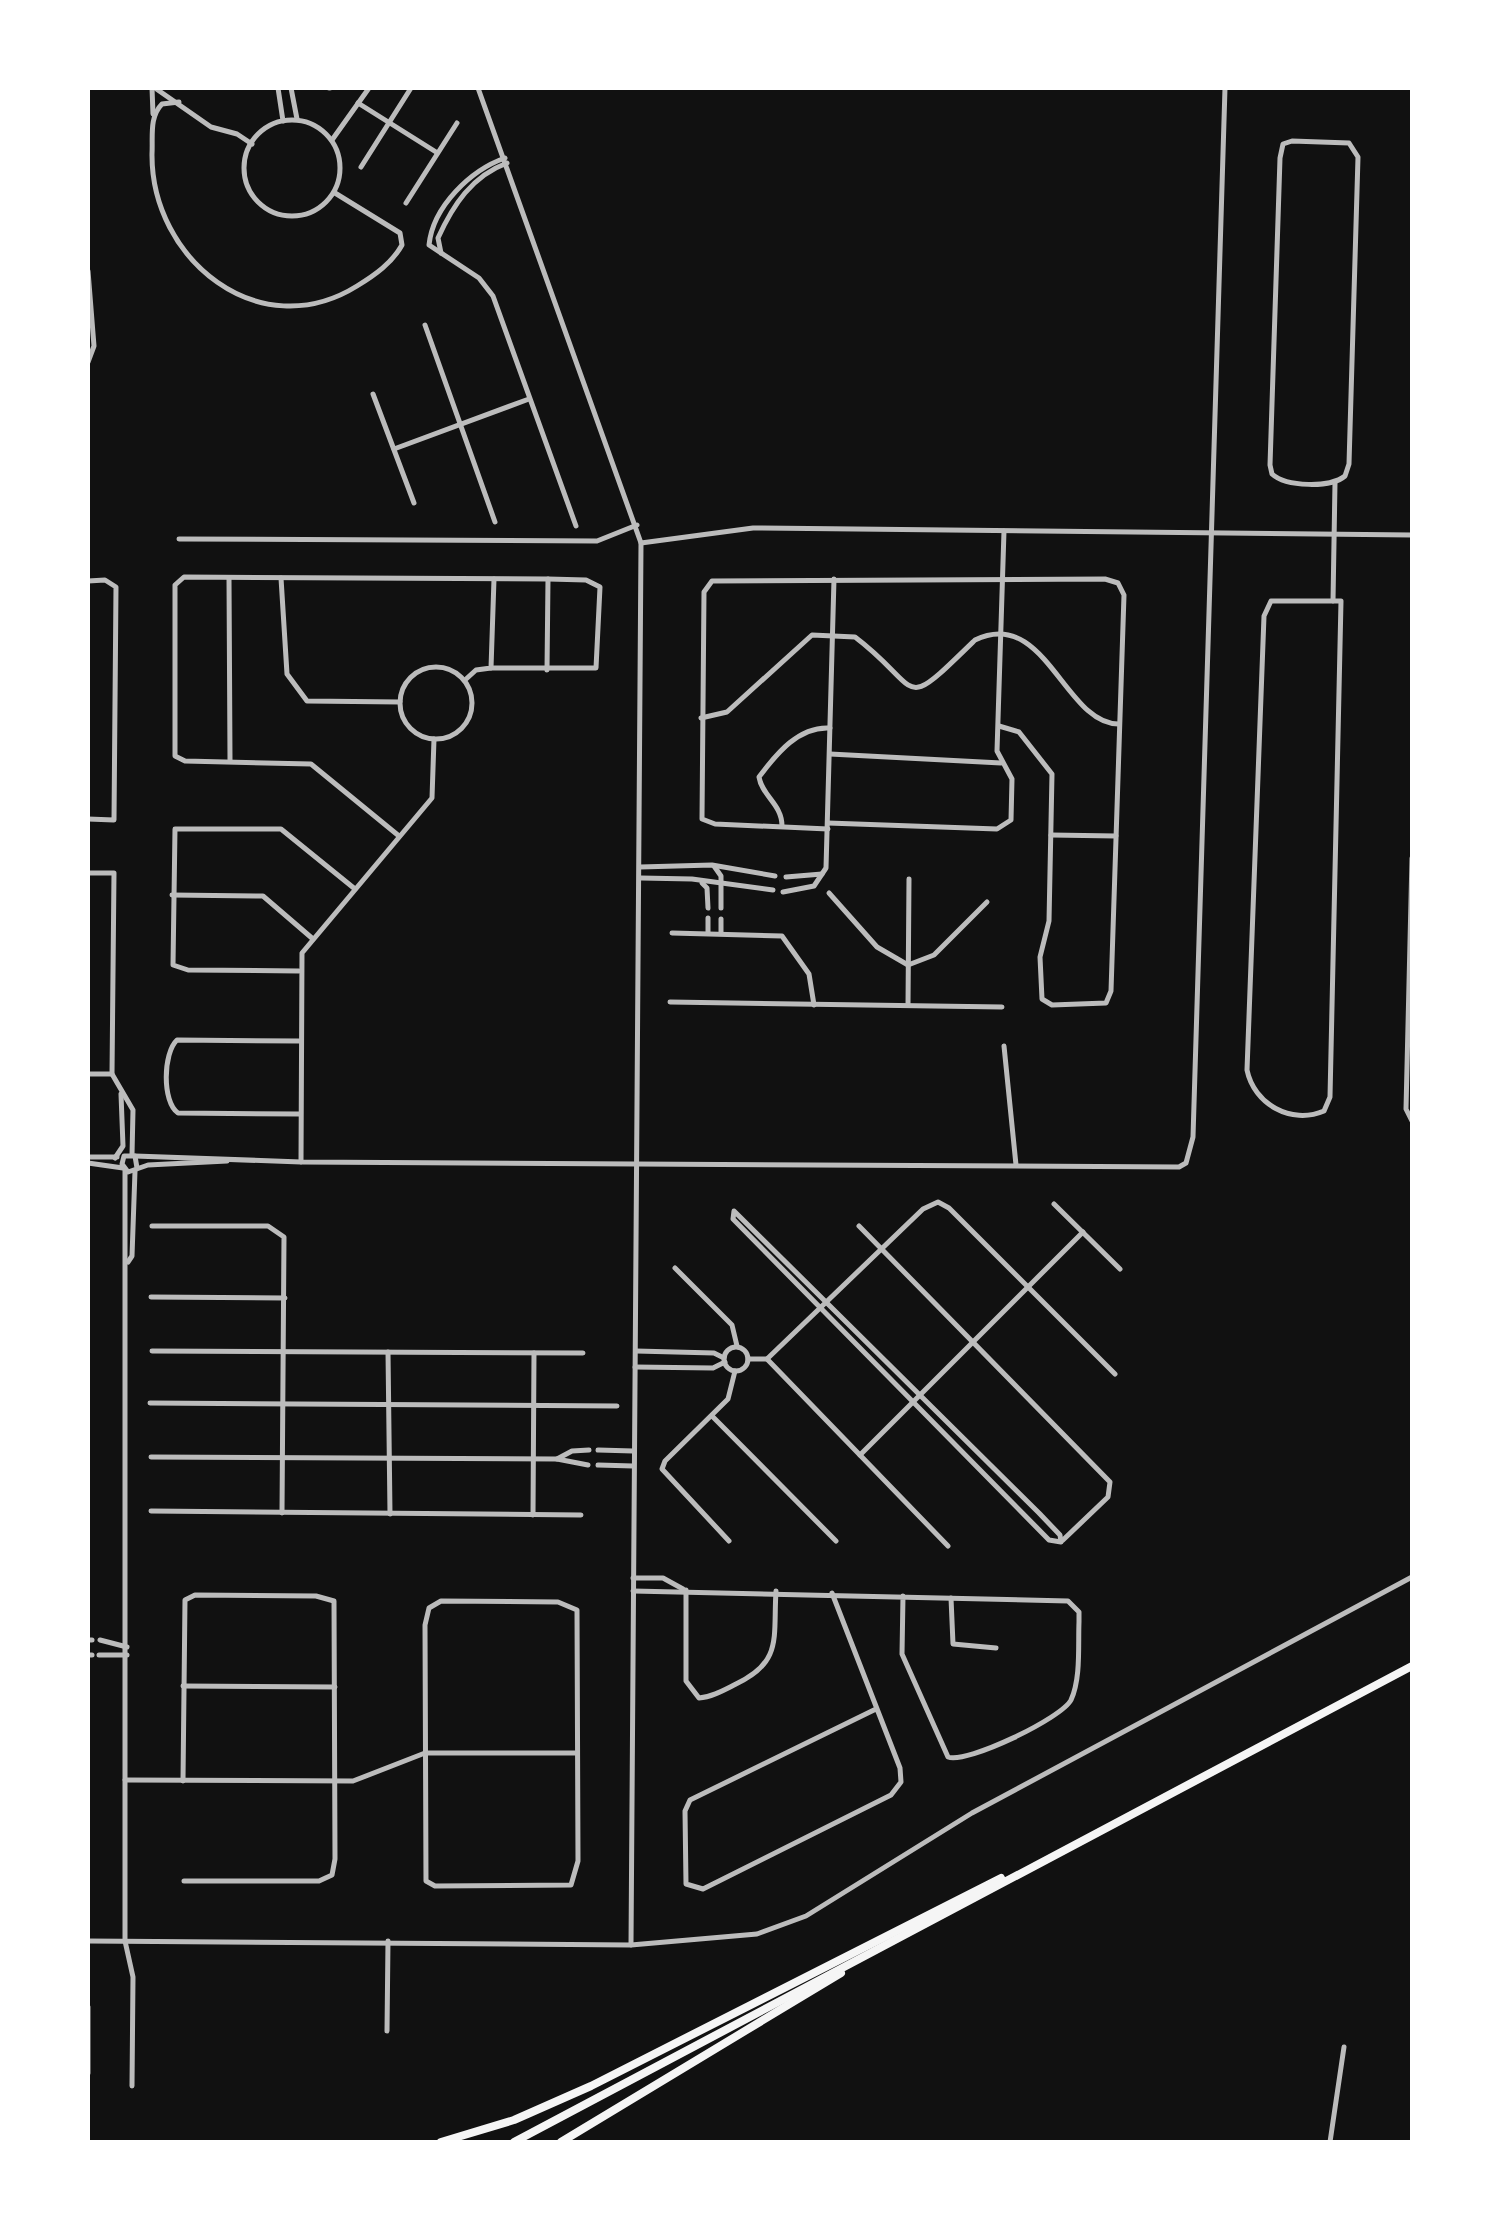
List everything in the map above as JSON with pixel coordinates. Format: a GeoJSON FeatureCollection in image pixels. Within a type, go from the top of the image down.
{"type":"FeatureCollection","features":[{"type":"Feature","properties":{"kind":"highway"},"geometry":{"type":"LineString","coordinates":[[514,2142],[1412,1666]]}},
{"type":"Feature","properties":{"kind":"highway"},"geometry":{"type":"LineString","coordinates":[[441,2142],[482,2132],[576,2093],[968,1893],[1028,1870]]}},
{"type":"Feature","properties":{"kind":"highway"},"geometry":{"type":"LineString","coordinates":[[561,2142],[887,1942]]}},
{"type":"Feature","properties":{"kind":"street"},"geometry":{"type":"LineString","coordinates":[[252,144],[237,134],[211,127],[154,88],[152,169],[162,216],[183,253],[235,292],[278,304],[329,299],[388,264],[402,245],[400,233],[335,193]]}},
{"type":"Feature","properties":{"kind":"street"},"geometry":{"type":"LineString","coordinates":[[278,88],[283,121]]}},
{"type":"Feature","properties":{"kind":"street"},"geometry":{"type":"LineString","coordinates":[[291,88],[297,120]]}},
{"type":"Feature","properties":{"kind":"street"},"geometry":{"type":"LineString","coordinates":[[332,140],[370,88]]}},
{"type":"Feature","properties":{"kind":"street"},"geometry":{"type":"LineString","coordinates":[[361,167],[411,88]]}},
{"type":"Feature","properties":{"kind":"street"},"geometry":{"type":"LineString","coordinates":[[478,88],[641,543],[632,1466],[632,1945]]}},
{"type":"Feature","properties":{"kind":"street"},"geometry":{"type":"LineString","coordinates":[[88,1160],[134,1155],[301,1162],[1179,1167],[1190,1157],[1224,88]]}},
{"type":"Feature","properties":{"kind":"street"},"geometry":{"type":"LineString","coordinates":[[153,122],[162,104],[178,102]]}},
{"type":"Feature","properties":{"kind":"street"},"geometry":{"type":"LineString","coordinates":[[358,104],[438,153]]}},
{"type":"Feature","properties":{"kind":"street"},"geometry":{"type":"LineString","coordinates":[[283,121],[312,124],[332,140],[340,162],[335,193],[309,213],[279,214],[265,208],[247,184],[244,168],[252,144],[266,128],[283,121]]}},
{"type":"Feature","properties":{"kind":"street"},"geometry":{"type":"LineString","coordinates":[[406,203],[457,123]]}},
{"type":"Feature","properties":{"kind":"street"},"geometry":{"type":"LineString","coordinates":[[1292,141],[1349,143],[1358,157],[1349,464],[1346,476],[1335,483],[1284,482],[1272,474],[1270,465],[1280,158],[1283,144],[1292,141]]}},
{"type":"Feature","properties":{"kind":"street"},"geometry":{"type":"LineString","coordinates":[[506,160],[478,176],[438,238],[440,252],[488,285],[576,526]]}},
{"type":"Feature","properties":{"kind":"street"},"geometry":{"type":"LineString","coordinates":[[88,271],[94,346],[88,362]]}},
{"type":"Feature","properties":{"kind":"street"},"geometry":{"type":"LineString","coordinates":[[425,326],[495,522]]}},
{"type":"Feature","properties":{"kind":"street"},"geometry":{"type":"LineString","coordinates":[[373,394],[414,503]]}},
{"type":"Feature","properties":{"kind":"street"},"geometry":{"type":"LineString","coordinates":[[394,449],[529,399]]}},
{"type":"Feature","properties":{"kind":"street"},"geometry":{"type":"LineString","coordinates":[[1333,602],[1335,483]]}},
{"type":"Feature","properties":{"kind":"street"},"geometry":{"type":"LineString","coordinates":[[179,539],[597,541],[637,525]]}},
{"type":"Feature","properties":{"kind":"street"},"geometry":{"type":"LineString","coordinates":[[641,543],[753,528],[1412,535]]}},
{"type":"Feature","properties":{"kind":"street"},"geometry":{"type":"LineString","coordinates":[[999,726],[1019,732],[1050,768],[1049,921],[1040,986],[1042,1000],[1052,1006],[1100,1006],[1110,998],[1123,588],[1105,579],[1003,578],[712,581],[704,592],[702,820],[715,824],[782,826],[1004,828],[1011,820],[1012,788],[997,751],[1002,637],[1003,578],[1004,531]]}},
{"type":"Feature","properties":{"kind":"street"},"geometry":{"type":"LineString","coordinates":[[399,836],[311,764],[184,761],[173,751],[175,584],[184,577],[548,579],[586,580],[600,588],[600,657],[592,671],[491,668],[476,670],[465,680]]}},
{"type":"Feature","properties":{"kind":"street"},"geometry":{"type":"LineString","coordinates":[[229,577],[230,760]]}},
{"type":"Feature","properties":{"kind":"street"},"geometry":{"type":"LineString","coordinates":[[281,578],[287,674],[307,701],[400,702]]}},
{"type":"Feature","properties":{"kind":"street"},"geometry":{"type":"LineString","coordinates":[[547,670],[548,579]]}},
{"type":"Feature","properties":{"kind":"street"},"geometry":{"type":"LineString","coordinates":[[783,892],[814,886],[824,873],[834,579]]}},
{"type":"Feature","properties":{"kind":"street"},"geometry":{"type":"LineString","coordinates":[[491,668],[494,580]]}},
{"type":"Feature","properties":{"kind":"street"},"geometry":{"type":"LineString","coordinates":[[88,581],[114,584],[116,607],[114,820],[88,819]]}},
{"type":"Feature","properties":{"kind":"street"},"geometry":{"type":"LineString","coordinates":[[1271,601],[1333,602],[1341,601],[1330,1098],[1324,1111],[1311,1115],[1282,1112],[1267,1104],[1253,1090],[1247,1070],[1264,616],[1271,601]]}},
{"type":"Feature","properties":{"kind":"street"},"geometry":{"type":"LineString","coordinates":[[700,718],[727,712],[812,635],[855,636],[904,685],[917,688],[931,684],[980,637],[1002,637],[1030,644],[1098,719],[1119,724]]}},
{"type":"Feature","properties":{"kind":"street"},"geometry":{"type":"LineString","coordinates":[[424,668],[446,668],[465,680],[472,699],[468,720],[454,734],[434,739],[410,728],[400,702],[407,682],[424,668]]}},
{"type":"Feature","properties":{"kind":"street"},"geometry":{"type":"LineString","coordinates":[[782,826],[780,809],[761,786],[759,777],[800,733],[814,727],[830,728]]}},
{"type":"Feature","properties":{"kind":"street"},"geometry":{"type":"LineString","coordinates":[[301,1162],[302,953],[436,789],[434,739]]}},
{"type":"Feature","properties":{"kind":"street"},"geometry":{"type":"LineString","coordinates":[[830,754],[1002,763]]}},
{"type":"Feature","properties":{"kind":"street"},"geometry":{"type":"LineString","coordinates":[[299,971],[176,968],[171,961],[173,833],[182,827],[281,828],[355,889]]}},
{"type":"Feature","properties":{"kind":"street"},"geometry":{"type":"LineString","coordinates":[[1051,835],[1116,836]]}},
{"type":"Feature","properties":{"kind":"street"},"geometry":{"type":"LineString","coordinates":[[1412,858],[1406,1109],[1412,1121]]}},
{"type":"Feature","properties":{"kind":"street"},"geometry":{"type":"LineString","coordinates":[[640,867],[712,865],[775,876]]}},
{"type":"Feature","properties":{"kind":"street"},"geometry":{"type":"LineString","coordinates":[[712,865],[721,884],[721,908]]}},
{"type":"Feature","properties":{"kind":"street"},"geometry":{"type":"LineString","coordinates":[[88,873],[114,873],[112,1074],[134,1110],[136,1169],[132,1256],[126,1264]]}},
{"type":"Feature","properties":{"kind":"street"},"geometry":{"type":"LineString","coordinates":[[786,878],[811,878],[824,873]]}},
{"type":"Feature","properties":{"kind":"street"},"geometry":{"type":"LineString","coordinates":[[640,878],[772,890]]}},
{"type":"Feature","properties":{"kind":"street"},"geometry":{"type":"LineString","coordinates":[[908,1005],[909,879]]}},
{"type":"Feature","properties":{"kind":"street"},"geometry":{"type":"LineString","coordinates":[[701,882],[707,888],[708,908]]}},
{"type":"Feature","properties":{"kind":"street"},"geometry":{"type":"LineString","coordinates":[[829,893],[877,948],[908,965],[934,955],[987,902]]}},
{"type":"Feature","properties":{"kind":"street"},"geometry":{"type":"LineString","coordinates":[[171,894],[262,896],[313,939]]}},
{"type":"Feature","properties":{"kind":"street"},"geometry":{"type":"LineString","coordinates":[[708,918],[708,933]]}},
{"type":"Feature","properties":{"kind":"street"},"geometry":{"type":"LineString","coordinates":[[721,918],[721,933]]}},
{"type":"Feature","properties":{"kind":"street"},"geometry":{"type":"LineString","coordinates":[[672,933],[786,939],[808,974],[814,1006]]}},
{"type":"Feature","properties":{"kind":"street"},"geometry":{"type":"LineString","coordinates":[[670,1002],[1002,1006]]}},
{"type":"Feature","properties":{"kind":"street"},"geometry":{"type":"LineString","coordinates":[[299,1042],[177,1040],[169,1052],[168,1079],[169,1104],[178,1113],[299,1114]]}},
{"type":"Feature","properties":{"kind":"street"},"geometry":{"type":"LineString","coordinates":[[1004,1046],[1016,1166]]}},
{"type":"Feature","properties":{"kind":"street"},"geometry":{"type":"LineString","coordinates":[[88,1074],[112,1074]]}},
{"type":"Feature","properties":{"kind":"street"},"geometry":{"type":"LineString","coordinates":[[122,1091],[126,1264],[125,1941],[133,1977],[132,2086]]}},
{"type":"Feature","properties":{"kind":"street"},"geometry":{"type":"LineString","coordinates":[[115,1158],[124,1146]]}},
{"type":"Feature","properties":{"kind":"street"},"geometry":{"type":"LineString","coordinates":[[88,1160],[124,1169],[230,1161]]}},
{"type":"Feature","properties":{"kind":"street"},"geometry":{"type":"LineString","coordinates":[[730,1542],[662,1469],[665,1461],[733,1391],[735,1371],[748,1359],[767,1359],[922,1209],[938,1202],[1115,1374]]}},
{"type":"Feature","properties":{"kind":"street"},"geometry":{"type":"LineString","coordinates":[[1054,1204],[1120,1270]]}},
{"type":"Feature","properties":{"kind":"street"},"geometry":{"type":"LineString","coordinates":[[859,1226],[1112,1485],[1108,1497],[1061,1542],[1052,1542],[943,1433],[733,1220],[733,1213],[738,1212],[828,1300],[1039,1513],[1060,1535],[1061,1542]]}},
{"type":"Feature","properties":{"kind":"street"},"geometry":{"type":"LineString","coordinates":[[152,1226],[275,1227],[286,1245],[282,1513]]}},
{"type":"Feature","properties":{"kind":"street"},"geometry":{"type":"LineString","coordinates":[[750,1236],[756,1229]]}},
{"type":"Feature","properties":{"kind":"street"},"geometry":{"type":"LineString","coordinates":[[860,1455],[1083,1232]]}},
{"type":"Feature","properties":{"kind":"street"},"geometry":{"type":"LineString","coordinates":[[675,1268],[732,1325],[737,1346]]}},
{"type":"Feature","properties":{"kind":"street"},"geometry":{"type":"LineString","coordinates":[[793,1279],[799,1272]]}},
{"type":"Feature","properties":{"kind":"street"},"geometry":{"type":"LineString","coordinates":[[151,1298],[285,1298]]}},
{"type":"Feature","properties":{"kind":"street"},"geometry":{"type":"LineString","coordinates":[[848,1334],[854,1327]]}},
{"type":"Feature","properties":{"kind":"street"},"geometry":{"type":"LineString","coordinates":[[635,1366],[713,1368],[724,1360],[728,1349],[737,1346],[745,1350],[748,1359]]}},
{"type":"Feature","properties":{"kind":"street"},"geometry":{"type":"LineString","coordinates":[[152,1350],[582,1353]]}},
{"type":"Feature","properties":{"kind":"street"},"geometry":{"type":"LineString","coordinates":[[388,1352],[390,1514]]}},
{"type":"Feature","properties":{"kind":"street"},"geometry":{"type":"LineString","coordinates":[[533,1515],[534,1352]]}},
{"type":"Feature","properties":{"kind":"street"},"geometry":{"type":"LineString","coordinates":[[636,1352],[714,1353],[735,1371]]}},
{"type":"Feature","properties":{"kind":"street"},"geometry":{"type":"LineString","coordinates":[[767,1359],[948,1546]]}},
{"type":"Feature","properties":{"kind":"street"},"geometry":{"type":"LineString","coordinates":[[888,1376],[895,1368]]}},
{"type":"Feature","properties":{"kind":"street"},"geometry":{"type":"LineString","coordinates":[[150,1403],[617,1406]]}},
{"type":"Feature","properties":{"kind":"street"},"geometry":{"type":"LineString","coordinates":[[712,1416],[836,1541]]}},
{"type":"Feature","properties":{"kind":"street"},"geometry":{"type":"LineString","coordinates":[[943,1433],[950,1425]]}},
{"type":"Feature","properties":{"kind":"street"},"geometry":{"type":"LineString","coordinates":[[557,1459],[572,1450],[589,1450]]}},
{"type":"Feature","properties":{"kind":"street"},"geometry":{"type":"LineString","coordinates":[[598,1450],[633,1450]]}},
{"type":"Feature","properties":{"kind":"street"},"geometry":{"type":"LineString","coordinates":[[151,1457],[557,1459],[588,1465]]}},
{"type":"Feature","properties":{"kind":"street"},"geometry":{"type":"LineString","coordinates":[[598,1466],[632,1466]]}},
{"type":"Feature","properties":{"kind":"street"},"geometry":{"type":"LineString","coordinates":[[986,1476],[994,1469]]}},
{"type":"Feature","properties":{"kind":"street"},"geometry":{"type":"LineString","coordinates":[[151,1511],[581,1516]]}},
{"type":"Feature","properties":{"kind":"street"},"geometry":{"type":"LineString","coordinates":[[1031,1521],[1039,1513]]}},
{"type":"Feature","properties":{"kind":"street"},"geometry":{"type":"LineString","coordinates":[[633,1578],[662,1578],[686,1590]]}},
{"type":"Feature","properties":{"kind":"street"},"geometry":{"type":"LineString","coordinates":[[88,1941],[632,1945],[728,1940],[794,1922],[972,1813],[1412,1578]]}},
{"type":"Feature","properties":{"kind":"street"},"geometry":{"type":"LineString","coordinates":[[686,1590],[686,1681],[699,1698],[754,1676],[767,1665],[773,1648],[776,1591]]}},
{"type":"Feature","properties":{"kind":"street"},"geometry":{"type":"LineString","coordinates":[[632,1591],[776,1591],[1060,1599],[1079,1612],[1075,1686],[1070,1703],[1057,1714],[960,1760],[944,1752],[905,1664],[903,1596]]}},
{"type":"Feature","properties":{"kind":"street"},"geometry":{"type":"LineString","coordinates":[[832,1593],[902,1774],[896,1792],[703,1889],[686,1884],[684,1812],[690,1800],[876,1708]]}},
{"type":"Feature","properties":{"kind":"street"},"geometry":{"type":"LineString","coordinates":[[183,1781],[185,1600],[195,1595],[316,1596],[334,1602],[336,1781],[332,1875],[319,1881],[184,1881]]}},
{"type":"Feature","properties":{"kind":"street"},"geometry":{"type":"LineString","coordinates":[[951,1598],[954,1644],[996,1648]]}},
{"type":"Feature","properties":{"kind":"street"},"geometry":{"type":"LineString","coordinates":[[441,1601],[574,1605],[578,1627],[576,1871],[570,1885],[552,1888],[429,1884],[424,1871],[425,1753],[425,1625],[429,1608],[441,1601]]}},
{"type":"Feature","properties":{"kind":"street"},"geometry":{"type":"LineString","coordinates":[[93,1640],[127,1651]]}},
{"type":"Feature","properties":{"kind":"street"},"geometry":{"type":"LineString","coordinates":[[93,1655],[127,1651]]}},
{"type":"Feature","properties":{"kind":"street"},"geometry":{"type":"LineString","coordinates":[[183,1686],[336,1687]]}},
{"type":"Feature","properties":{"kind":"street"},"geometry":{"type":"LineString","coordinates":[[125,1780],[336,1781],[373,1776],[425,1753],[577,1753]]}},
{"type":"Feature","properties":{"kind":"street"},"geometry":{"type":"LineString","coordinates":[[387,2032],[388,1941]]}},
{"type":"Feature","properties":{"kind":"street"},"geometry":{"type":"LineString","coordinates":[[88,2007],[88,2072]]}},
{"type":"Feature","properties":{"kind":"street"},"geometry":{"type":"LineString","coordinates":[[1330,2142],[1344,2048]]}}]}
